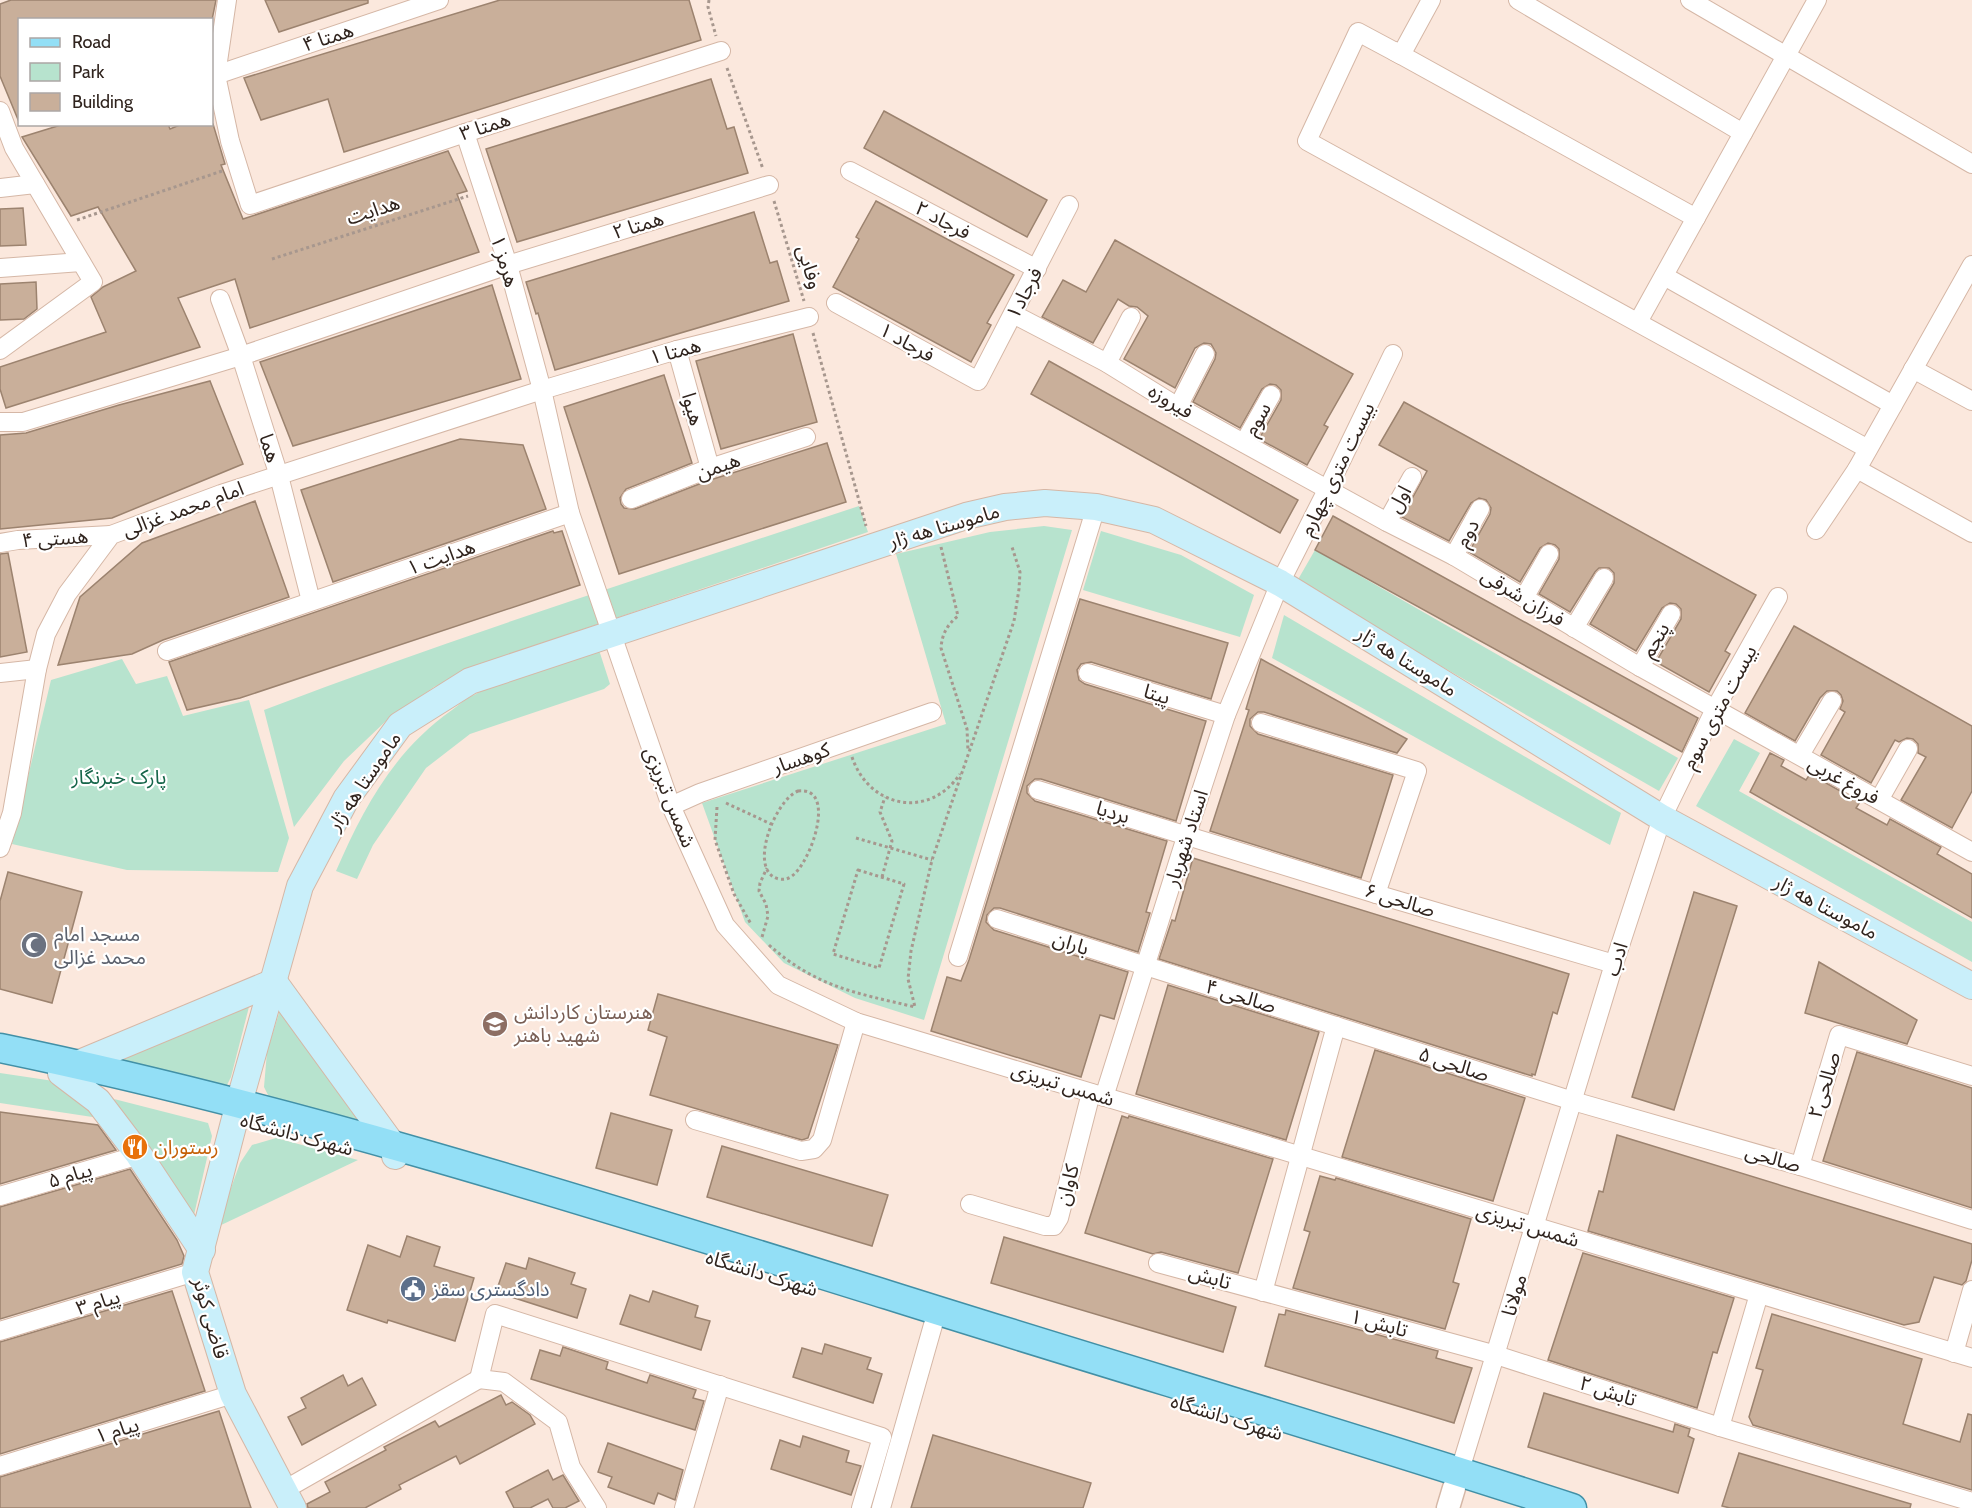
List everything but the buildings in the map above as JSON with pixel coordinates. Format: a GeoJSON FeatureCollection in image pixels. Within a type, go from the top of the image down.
{"type":"FeatureCollection","features":[{"type":"Feature","properties":{"kind":"main road","name":"ماموستا هه ژار"},"geometry":{"type":"LineString","coordinates":[[237,1110],[300,886],[346,799],[400,725],[471,681],[966,516],[1005,507],[1045,503],[1096,507],[1154,520],[1280,583],[1662,818],[1972,986]]}},
{"type":"Feature","properties":{"kind":"main road"},"geometry":{"type":"LineString","coordinates":[[68,1069],[274,982],[395,1154],[689,1233],[1454,1489],[1572,1508]]}},
{"type":"Feature","properties":{"kind":"main road"},"geometry":{"type":"LineString","coordinates":[[0,1048],[68,1069],[98,1101],[139,1155],[198,1261]]}},
{"type":"Feature","properties":{"kind":"main road","name":"شهرک دانشگاه"},"geometry":{"type":"LineString","coordinates":[[0,1062],[68,1069],[237,1110],[395,1154],[1518,1508]]}},
{"type":"Feature","properties":{"kind":"main road","name":"قاضی کوثر"},"geometry":{"type":"LineString","coordinates":[[237,1110],[198,1261],[233,1395],[289,1499]]}},
{"type":"Feature","properties":{"kind":"street"},"geometry":{"type":"LineString","coordinates":[[227,0],[216,63],[230,141],[238,166]]}},
{"type":"Feature","properties":{"kind":"street","name":"همتا ۴"},"geometry":{"type":"LineString","coordinates":[[216,63],[439,0]]}},
{"type":"Feature","properties":{"kind":"street"},"geometry":{"type":"LineString","coordinates":[[1394,51],[1401,55],[1431,0]]}},
{"type":"Feature","properties":{"kind":"street"},"geometry":{"type":"LineString","coordinates":[[1518,0],[1743,133]]}},
{"type":"Feature","properties":{"kind":"street"},"geometry":{"type":"LineString","coordinates":[[1690,0],[1972,164]]}},
{"type":"Feature","properties":{"kind":"street"},"geometry":{"type":"LineString","coordinates":[[1638,322],[1817,0]]}},
{"type":"Feature","properties":{"kind":"street"},"geometry":{"type":"LineString","coordinates":[[1696,218],[1358,32],[1307,141],[1869,448]]}},
{"type":"Feature","properties":{"kind":"street","name":"همتا ۳"},"geometry":{"type":"LineString","coordinates":[[238,166],[250,205],[721,51]]}},
{"type":"Feature","properties":{"kind":"street"},"geometry":{"type":"LineString","coordinates":[[0,350],[93,282],[14,148],[5,116]]}},
{"type":"Feature","properties":{"kind":"street","name":"هرمز ۱"},"geometry":{"type":"LineString","coordinates":[[465,133],[508,266],[542,390]]}},
{"type":"Feature","properties":{"kind":"street","name":"فرجاد ۲"},"geometry":{"type":"LineString","coordinates":[[850,171],[1037,269]]}},
{"type":"Feature","properties":{"kind":"street"},"geometry":{"type":"LineString","coordinates":[[0,188],[35,184]]}},
{"type":"Feature","properties":{"kind":"street","name":"همتا ۲"},"geometry":{"type":"LineString","coordinates":[[0,422],[22,422],[241,356],[508,266],[769,185]]}},
{"type":"Feature","properties":{"kind":"street","name":"فرجاد۱"},"geometry":{"type":"LineString","coordinates":[[978,381],[1069,206]]}},
{"type":"Feature","properties":{"kind":"street"},"geometry":{"type":"LineString","coordinates":[[0,267],[81,262]]}},
{"type":"Feature","properties":{"kind":"street"},"geometry":{"type":"LineString","coordinates":[[1816,530],[1857,469],[1972,265]]}},
{"type":"Feature","properties":{"kind":"street"},"geometry":{"type":"LineString","coordinates":[[1664,276],[1893,405]]}},
{"type":"Feature","properties":{"kind":"street","name":"هما"},"geometry":{"type":"LineString","coordinates":[[220,299],[241,356],[279,476],[311,600]]}},
{"type":"Feature","properties":{"kind":"street","name":"فرجاد ۱"},"geometry":{"type":"LineString","coordinates":[[836,303],[978,381]]}},
{"type":"Feature","properties":{"kind":"street","name":"فیروزه"},"geometry":{"type":"LineString","coordinates":[[1013,314],[1107,363],[1178,407],[1328,488]]}},
{"type":"Feature","properties":{"kind":"street","name":"همتا ۱"},"geometry":{"type":"LineString","coordinates":[[542,390],[676,350],[809,317]]}},
{"type":"Feature","properties":{"kind":"street"},"geometry":{"type":"LineString","coordinates":[[1107,363],[1131,317]]}},
{"type":"Feature","properties":{"kind":"street","name":"هیوا"},"geometry":{"type":"LineString","coordinates":[[676,350],[710,468]]}},
{"type":"Feature","properties":{"kind":"street"},"geometry":{"type":"LineString","coordinates":[[1178,407],[1205,354]]}},
{"type":"Feature","properties":{"kind":"street","name":"بیست متری چهارم"},"geometry":{"type":"LineString","coordinates":[[1280,583],[1393,354]]}},
{"type":"Feature","properties":{"kind":"street"},"geometry":{"type":"LineString","coordinates":[[1914,369],[1972,401]]}},
{"type":"Feature","properties":{"kind":"street","name":"امام محمد غزالی"},"geometry":{"type":"LineString","coordinates":[[0,848],[46,634],[67,594],[111,535],[221,494],[542,390]]}},
{"type":"Feature","properties":{"kind":"street","name":"شمس تبریزی"},"geometry":{"type":"LineString","coordinates":[[542,390],[570,513],[671,806],[725,925],[778,985],[856,1022],[1972,1358]]}},
{"type":"Feature","properties":{"kind":"street","name":"سوم"},"geometry":{"type":"LineString","coordinates":[[1244,443],[1271,395]]}},
{"type":"Feature","properties":{"kind":"street","name":"هیمن"},"geometry":{"type":"LineString","coordinates":[[631,499],[710,468],[806,437]]}},
{"type":"Feature","properties":{"kind":"street"},"geometry":{"type":"LineString","coordinates":[[1857,469],[1972,533]]}},
{"type":"Feature","properties":{"kind":"street","name":"اول"},"geometry":{"type":"LineString","coordinates":[[1387,522],[1412,477]]}},
{"type":"Feature","properties":{"kind":"street","name":"فرزان شرقی"},"geometry":{"type":"LineString","coordinates":[[1328,488],[1387,522],[1454,556],[1715,709]]}},
{"type":"Feature","properties":{"kind":"street"},"geometry":{"type":"LineString","coordinates":[[958,957],[1096,507]]}},
{"type":"Feature","properties":{"kind":"street","name":"دوم"},"geometry":{"type":"LineString","coordinates":[[1454,556],[1480,509]]}},
{"type":"Feature","properties":{"kind":"street","name":"هدایت ۱"},"geometry":{"type":"LineString","coordinates":[[167,651],[570,513]]}},
{"type":"Feature","properties":{"kind":"street","name":"هستی ۴"},"geometry":{"type":"LineString","coordinates":[[0,543],[111,535]]}},
{"type":"Feature","properties":{"kind":"street"},"geometry":{"type":"LineString","coordinates":[[1524,598],[1549,554]]}},
{"type":"Feature","properties":{"kind":"street"},"geometry":{"type":"LineString","coordinates":[[1574,628],[1604,578]]}},
{"type":"Feature","properties":{"kind":"street","name":"استاد شهریار"},"geometry":{"type":"LineString","coordinates":[[1098,1095],[1145,966],[1226,715],[1280,583]]}},
{"type":"Feature","properties":{"kind":"street","name":"بیست متری سوم"},"geometry":{"type":"LineString","coordinates":[[1662,818],[1715,709],[1778,597]]}},
{"type":"Feature","properties":{"kind":"street","name":"پنجم"},"geometry":{"type":"LineString","coordinates":[[1640,667],[1671,614]]}},
{"type":"Feature","properties":{"kind":"street"},"geometry":{"type":"LineString","coordinates":[[0,673],[37,669]]}},
{"type":"Feature","properties":{"kind":"street","name":"پیتا"},"geometry":{"type":"LineString","coordinates":[[1088,673],[1226,715]]}},
{"type":"Feature","properties":{"kind":"street"},"geometry":{"type":"LineString","coordinates":[[1800,755],[1832,701]]}},
{"type":"Feature","properties":{"kind":"street","name":"فروغ غربی"},"geometry":{"type":"LineString","coordinates":[[1715,709],[1879,800],[1970,846]]}},
{"type":"Feature","properties":{"kind":"street","name":"کوهسار"},"geometry":{"type":"LineString","coordinates":[[671,806],[700,793],[932,712]]}},
{"type":"Feature","properties":{"kind":"street"},"geometry":{"type":"LineString","coordinates":[[1261,723],[1417,771],[1376,894]]}},
{"type":"Feature","properties":{"kind":"street"},"geometry":{"type":"LineString","coordinates":[[1879,800],[1908,749]]}},
{"type":"Feature","properties":{"kind":"street","name":"بردیا"},"geometry":{"type":"LineString","coordinates":[[1038,790],[1187,834]]}},
{"type":"Feature","properties":{"kind":"street","name":"ادب"},"geometry":{"type":"LineString","coordinates":[[1573,1101],[1614,964],[1662,818]]}},
{"type":"Feature","properties":{"kind":"street","name":"صالحی ۶"},"geometry":{"type":"LineString","coordinates":[[1187,834],[1376,894],[1614,964]]}},
{"type":"Feature","properties":{"kind":"street","name":"باران"},"geometry":{"type":"LineString","coordinates":[[997,920],[1145,966]]}},
{"type":"Feature","properties":{"kind":"street","name":"صالحی ۴"},"geometry":{"type":"LineString","coordinates":[[1145,966],[1336,1026]]}},
{"type":"Feature","properties":{"kind":"street"},"geometry":{"type":"LineString","coordinates":[[694,1120],[801,1151],[814,1149],[822,1140],[856,1022]]}},
{"type":"Feature","properties":{"kind":"street"},"geometry":{"type":"LineString","coordinates":[[1263,1292],[1336,1026]]}},
{"type":"Feature","properties":{"kind":"street","name":"صالحی ۵"},"geometry":{"type":"LineString","coordinates":[[1336,1026],[1573,1101]]}},
{"type":"Feature","properties":{"kind":"street","name":"صالحی۲"},"geometry":{"type":"LineString","coordinates":[[1800,1166],[1839,1035],[1972,1076]]}},
{"type":"Feature","properties":{"kind":"street","name":"کاوان"},"geometry":{"type":"LineString","coordinates":[[970,1204],[1045,1226],[1054,1226],[1059,1218],[1098,1095]]}},
{"type":"Feature","properties":{"kind":"street","name":"صالحی"},"geometry":{"type":"LineString","coordinates":[[1573,1101],[1800,1166],[1972,1220]]}},
{"type":"Feature","properties":{"kind":"street","name":"مولانا"},"geometry":{"type":"LineString","coordinates":[[1454,1489],[1573,1101]]}},
{"type":"Feature","properties":{"kind":"street","name":"پیام ۵"},"geometry":{"type":"LineString","coordinates":[[0,1196],[139,1155]]}},
{"type":"Feature","properties":{"kind":"street","name":"پیام ۳"},"geometry":{"type":"LineString","coordinates":[[0,1331],[198,1261]]}},
{"type":"Feature","properties":{"kind":"street","name":"تابش"},"geometry":{"type":"LineString","coordinates":[[1158,1263],[1263,1292]]}},
{"type":"Feature","properties":{"kind":"street"},"geometry":{"type":"LineString","coordinates":[[1954,1353],[1972,1290]]}},
{"type":"Feature","properties":{"kind":"street","name":"تابش ۱"},"geometry":{"type":"LineString","coordinates":[[1263,1292],[1496,1355]]}},
{"type":"Feature","properties":{"kind":"street"},"geometry":{"type":"LineString","coordinates":[[1720,1427],[1759,1294]]}},
{"type":"Feature","properties":{"kind":"street"},"geometry":{"type":"LineString","coordinates":[[479,1379],[495,1314],[882,1437],[861,1508]]}},
{"type":"Feature","properties":{"kind":"street"},"geometry":{"type":"LineString","coordinates":[[881,1508],[933,1325]]}},
{"type":"Feature","properties":{"kind":"street","name":"تابش ۲"},"geometry":{"type":"LineString","coordinates":[[1496,1355],[1720,1427],[1972,1502]]}},
{"type":"Feature","properties":{"kind":"street"},"geometry":{"type":"LineString","coordinates":[[289,1499],[479,1379],[504,1382],[558,1422],[571,1467],[597,1508]]}},
{"type":"Feature","properties":{"kind":"street"},"geometry":{"type":"LineString","coordinates":[[684,1508],[720,1385]]}},
{"type":"Feature","properties":{"kind":"street","name":"پیام ۱"},"geometry":{"type":"LineString","coordinates":[[0,1466],[233,1395]]}},
{"type":"Feature","properties":{"kind":"path","name":"وفایی"},"geometry":{"type":"LineString","coordinates":[[709,0],[708,7],[721,51],[769,185],[809,317],[871,547]]}},
{"type":"Feature","properties":{"kind":"path"},"geometry":{"type":"LineString","coordinates":[[60,225],[238,166]]}},
{"type":"Feature","properties":{"kind":"path","name":"هدایت"},"geometry":{"type":"LineString","coordinates":[[272,258],[483,191]]}},
{"type":"Feature","properties":{"kind":"path"},"geometry":{"type":"LineString","coordinates":[[716,798],[718,812],[715,840],[734,894],[748,921],[762,937],[795,966],[828,984],[847,991],[915,1007],[908,979],[911,951],[932,860],[1014,621],[1020,572],[1012,547]]}},
{"type":"Feature","properties":{"kind":"path"},"geometry":{"type":"LineString","coordinates":[[806,791],[815,798],[817,828],[810,853],[794,875],[783,879],[772,876],[767,868],[765,851],[771,824],[783,804],[794,793],[806,791]]}},
{"type":"Feature","properties":{"kind":"path"},"geometry":{"type":"LineString","coordinates":[[882,877],[892,841],[880,812],[885,797]]}},
{"type":"Feature","properties":{"kind":"path"},"geometry":{"type":"LineString","coordinates":[[725,803],[771,824]]}},
{"type":"Feature","properties":{"kind":"path"},"geometry":{"type":"LineString","coordinates":[[856,838],[932,860]]}},
{"type":"Feature","properties":{"kind":"path"},"geometry":{"type":"LineString","coordinates":[[762,937],[768,916],[766,904],[759,891],[767,868]]}},
{"type":"Feature","properties":{"kind":"path"},"geometry":{"type":"LineString","coordinates":[[858,870],[882,877],[904,884],[879,968],[833,954],[858,870]]}},
{"type":"Feature","properties":{"kind":"green space"},"geometry":{"type":"Polygon","coordinates":[[[859,506],[868,532],[490,661],[434,687],[387,720],[344,761],[294,827],[264,710],[486,630],[859,506]]]}},
{"type":"Feature","properties":{"kind":"green space"},"geometry":{"type":"Polygon","coordinates":[[[1044,526],[1072,530],[924,1020],[855,998],[784,963],[745,922],[702,803],[946,724],[896,554],[990,532],[1044,526]]]}},
{"type":"Feature","properties":{"kind":"green space"},"geometry":{"type":"Polygon","coordinates":[[[1101,531],[1181,555],[1254,595],[1240,637],[1083,590],[1101,531]]]}},
{"type":"Feature","properties":{"kind":"green space"},"geometry":{"type":"Polygon","coordinates":[[[1315,550],[1678,758],[1659,791],[1296,583],[1315,550]]]}},
{"type":"Feature","properties":{"kind":"green space"},"geometry":{"type":"Polygon","coordinates":[[[1284,615],[1621,813],[1610,845],[1272,658],[1284,615]]]}},
{"type":"Feature","properties":{"kind":"green space"},"geometry":{"type":"Polygon","coordinates":[[[599,650],[610,684],[604,689],[470,734],[426,768],[373,845],[357,879],[336,871],[358,825],[383,782],[413,743],[432,726],[471,696],[520,676],[599,650]]]}},
{"type":"Feature","properties":{"kind":"green space","name":"پارک خبرنگار"},"geometry":{"type":"Polygon","coordinates":[[[122,659],[136,684],[167,676],[183,716],[249,700],[289,838],[278,872],[127,870],[12,844],[51,680],[122,659]]]}},
{"type":"Feature","properties":{"kind":"green space"},"geometry":{"type":"Polygon","coordinates":[[[1734,739],[1760,753],[1739,791],[1972,922],[1972,962],[1696,806],[1734,739]]]}},
{"type":"Feature","properties":{"kind":"green space"},"geometry":{"type":"Polygon","coordinates":[[[251,999],[231,1077],[226,1087],[109,1059],[251,999]]]}},
{"type":"Feature","properties":{"kind":"green space"},"geometry":{"type":"Polygon","coordinates":[[[280,1010],[373,1137],[275,1109],[264,1087],[267,1052],[280,1010]]]}},
{"type":"Feature","properties":{"kind":"green space"},"geometry":{"type":"Polygon","coordinates":[[[0,1073],[67,1083],[99,1118],[0,1103],[0,1073]]]}},
{"type":"Feature","properties":{"kind":"green space"},"geometry":{"type":"Polygon","coordinates":[[[114,1099],[208,1123],[212,1136],[194,1215],[114,1099]]]}},
{"type":"Feature","properties":{"kind":"green space"},"geometry":{"type":"Polygon","coordinates":[[[276,1138],[358,1160],[217,1227],[240,1163],[252,1145],[276,1138]]]}},
{"type":"Feature","properties":{"kind":"place","name":"مسجد امام محمد غزالی"},"geometry":{"type":"Point","coordinates":[34,945]}},
{"type":"Feature","properties":{"kind":"place","name":"هنرستان کاردانش شهید باهنر"},"geometry":{"type":"Point","coordinates":[495,1024]}},
{"type":"Feature","properties":{"kind":"place","name":"رستوران"},"geometry":{"type":"Point","coordinates":[135,1147]}},
{"type":"Feature","properties":{"kind":"place","name":"دادگستری سقز"},"geometry":{"type":"Point","coordinates":[413,1289]}}]}
